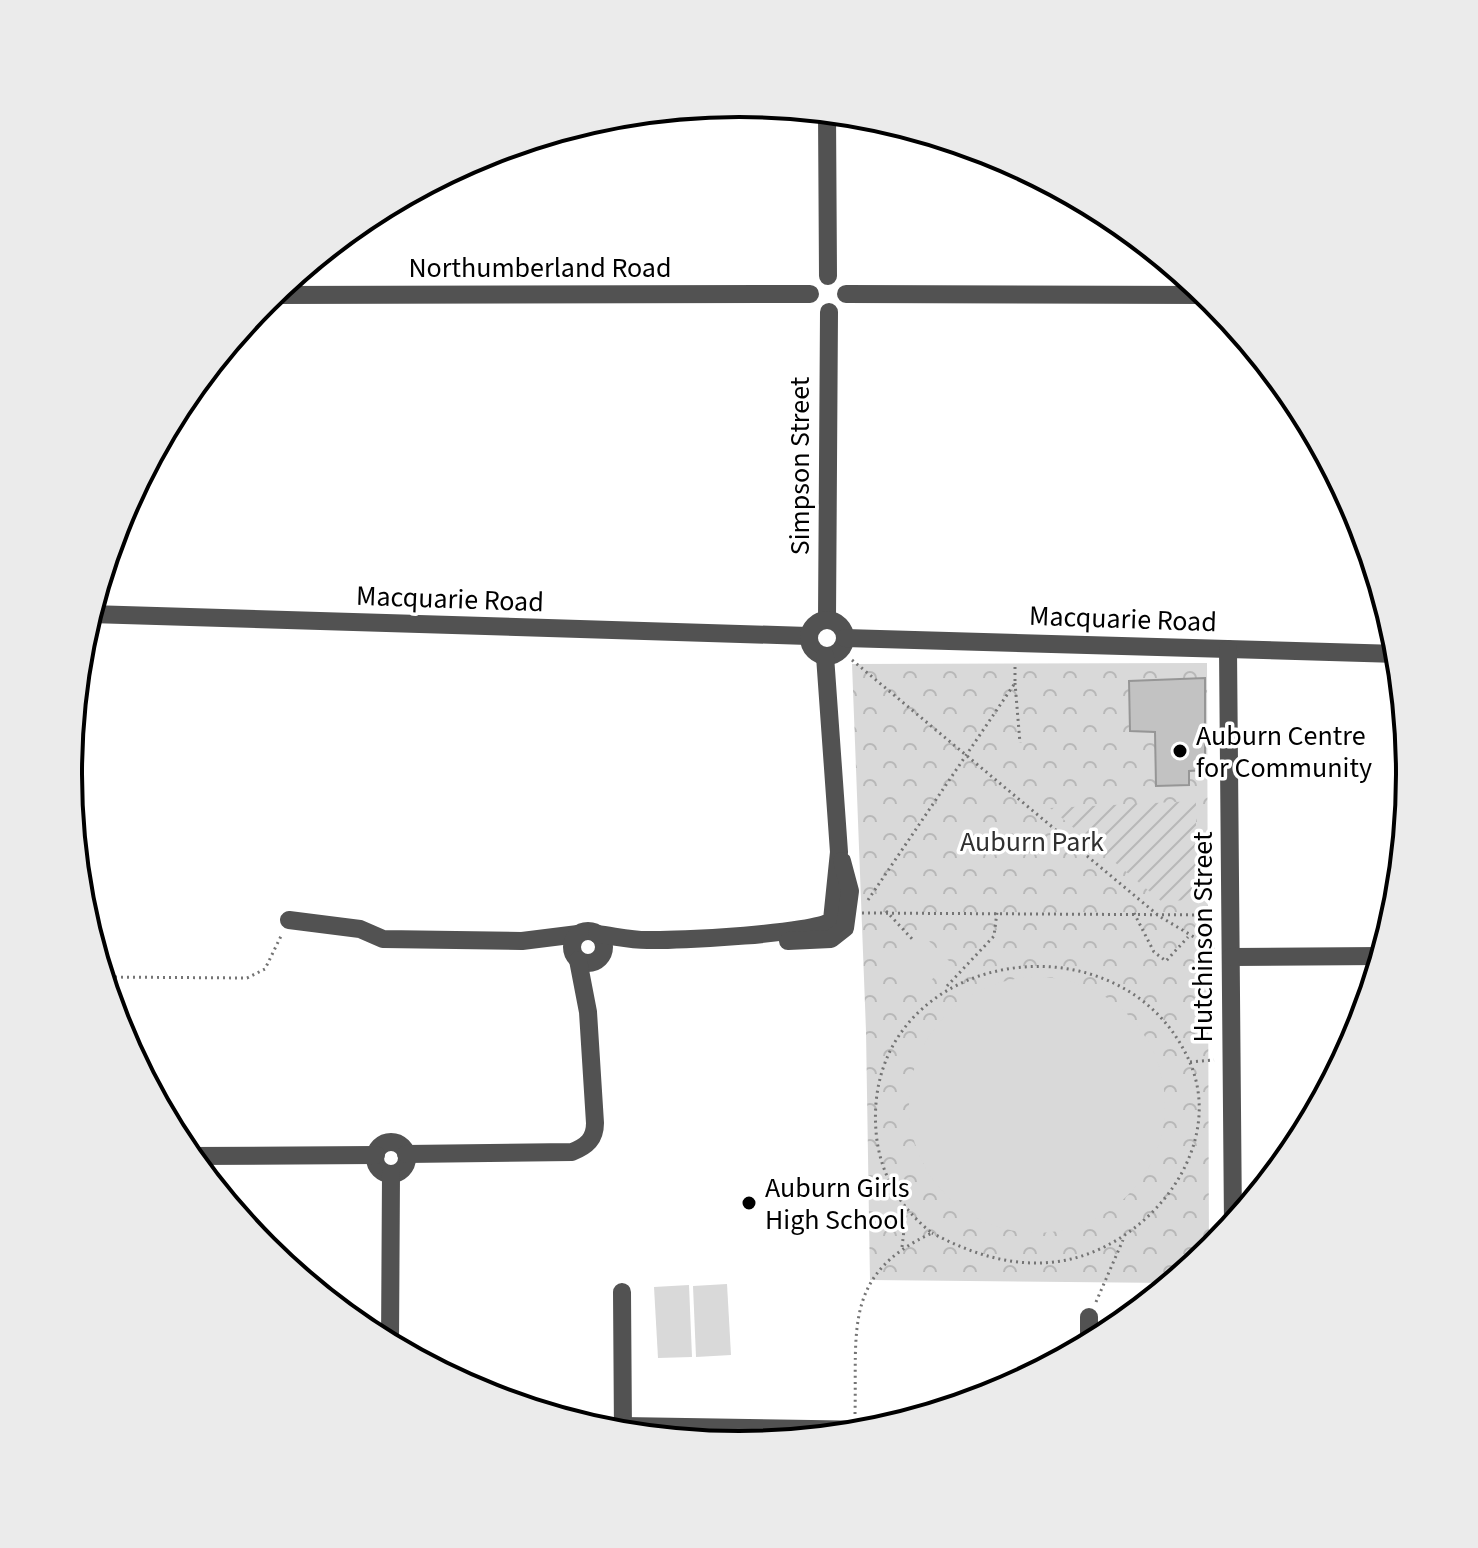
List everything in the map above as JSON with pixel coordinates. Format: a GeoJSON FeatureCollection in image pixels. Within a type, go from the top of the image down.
{"type":"FeatureCollection","features":[{"type":"Feature","properties":{"kind":"street"},"geometry":{"type":"LineString","coordinates":[[827,123],[828,276]]}},
{"type":"Feature","properties":{"kind":"street"},"geometry":{"type":"LineString","coordinates":[[828,276],[842,284],[846,294],[839,309],[829,312],[813,305],[810,294],[817,279],[828,276]]}},
{"type":"Feature","properties":{"kind":"street","name":"Northumberland Road"},"geometry":{"type":"LineString","coordinates":[[289,295],[810,294]]}},
{"type":"Feature","properties":{"kind":"street"},"geometry":{"type":"LineString","coordinates":[[846,294],[1188,295]]}},
{"type":"Feature","properties":{"kind":"street","name":"Simpson Street"},"geometry":{"type":"LineString","coordinates":[[827,619],[829,312]]}},
{"type":"Feature","properties":{"kind":"street","name":"Macquarie Road"},"geometry":{"type":"LineString","coordinates":[[102,614],[808,636]]}},
{"type":"Feature","properties":{"kind":"street"},"geometry":{"type":"LineString","coordinates":[[827,619],[838,623],[845,638],[840,650],[825,656],[814,651],[808,636],[813,626],[827,619]]}},
{"type":"Feature","properties":{"kind":"street","name":"Macquarie Road"},"geometry":{"type":"LineString","coordinates":[[845,638],[1384,654]]}},
{"type":"Feature","properties":{"kind":"street","name":"Hutchinson Street"},"geometry":{"type":"LineString","coordinates":[[1228,649],[1233,1207]]}},
{"type":"Feature","properties":{"kind":"street"},"geometry":{"type":"LineString","coordinates":[[289,920],[360,929],[383,939],[522,941],[585,952],[647,940],[738,936],[820,927],[841,917],[825,656]]}},
{"type":"Feature","properties":{"kind":"street"},"geometry":{"type":"LineString","coordinates":[[205,1156],[376,1155],[388,1143],[397,1144],[406,1154],[572,1152],[586,1145],[595,1133],[585,952],[587,930],[647,940]]}},
{"type":"Feature","properties":{"kind":"street"},"geometry":{"type":"LineString","coordinates":[[1231,957],[1370,956]]}},
{"type":"Feature","properties":{"kind":"street"},"geometry":{"type":"LineString","coordinates":[[391,1174],[403,1168],[406,1154]]}},
{"type":"Feature","properties":{"kind":"street"},"geometry":{"type":"LineString","coordinates":[[376,1155],[379,1168],[391,1174]]}},
{"type":"Feature","properties":{"kind":"street"},"geometry":{"type":"LineString","coordinates":[[390,1330],[391,1174]]}},
{"type":"Feature","properties":{"kind":"street"},"geometry":{"type":"LineString","coordinates":[[622,1292],[623,1420]]}},
{"type":"Feature","properties":{"kind":"street"},"geometry":{"type":"LineString","coordinates":[[1089,1317],[1089,1329]]}},
{"type":"Feature","properties":{"kind":"path"},"geometry":{"type":"LineString","coordinates":[[852,660],[1159,916],[1188,937],[1231,957]]}},
{"type":"Feature","properties":{"kind":"path"},"geometry":{"type":"LineString","coordinates":[[1015,665],[1020,743]]}},
{"type":"Feature","properties":{"kind":"path"},"geometry":{"type":"LineString","coordinates":[[1015,683],[859,913],[1230,915]]}},
{"type":"Feature","properties":{"kind":"path"},"geometry":{"type":"LineString","coordinates":[[886,911],[914,941]]}},
{"type":"Feature","properties":{"kind":"path"},"geometry":{"type":"LineString","coordinates":[[997,912],[994,936],[945,989],[915,1014],[895,1040],[884,1063],[875,1099],[880,1161],[906,1213],[932,1233],[984,1255],[1031,1263],[1085,1256],[1123,1240]]}},
{"type":"Feature","properties":{"kind":"path"},"geometry":{"type":"LineString","coordinates":[[1134,913],[1154,952],[1166,961],[1188,937]]}},
{"type":"Feature","properties":{"kind":"path"},"geometry":{"type":"LineString","coordinates":[[114,977],[247,978],[265,969],[289,920]]}},
{"type":"Feature","properties":{"kind":"path"},"geometry":{"type":"LineString","coordinates":[[945,989],[970,977],[1021,969],[1057,969],[1097,975],[1134,993],[1154,1008],[1168,1023],[1190,1062],[1197,1088],[1198,1116],[1186,1165],[1168,1195],[1123,1240],[1089,1317]]}},
{"type":"Feature","properties":{"kind":"path"},"geometry":{"type":"LineString","coordinates":[[1190,1062],[1231,1058]]}},
{"type":"Feature","properties":{"kind":"path"},"geometry":{"type":"LineString","coordinates":[[902,1247],[906,1213]]}},
{"type":"Feature","properties":{"kind":"path"},"geometry":{"type":"LineString","coordinates":[[855,1420],[858,1313],[870,1280],[902,1247],[932,1233]]}},
{"type":"Feature","properties":{"kind":"green space","name":"Auburn Park"},"geometry":{"type":"Polygon","coordinates":[[[1207,663],[1209,1234],[1154,1283],[870,1280],[866,1031],[852,664],[1207,663]]]}},
{"type":"Feature","properties":{"kind":"green space"},"geometry":{"type":"Polygon","coordinates":[[[1196,801],[1196,900],[1161,901],[1050,808],[1196,801]]]}},
{"type":"Feature","properties":{"kind":"green space"},"geometry":{"type":"Polygon","coordinates":[[[922,934],[950,962],[924,987],[896,959],[922,934]]]}},
{"type":"Feature","properties":{"kind":"green space"},"geometry":{"type":"Polygon","coordinates":[[[1024,977],[1050,977],[1086,986],[1128,1014],[1156,1056],[1163,1080],[1163,1130],[1156,1154],[1128,1196],[1086,1224],[1050,1233],[1024,1233],[976,1218],[955,1204],[938,1187],[924,1166],[914,1142],[909,1118],[909,1092],[924,1044],[938,1023],[955,1006],[976,992],[1000,982],[1024,977]]]}},
{"type":"Feature","properties":{"kind":"green space"},"geometry":{"type":"Polygon","coordinates":[[[727,1284],[731,1355],[696,1357],[693,1286],[727,1284]]]}},
{"type":"Feature","properties":{"kind":"green space"},"geometry":{"type":"Polygon","coordinates":[[[689,1285],[692,1357],[658,1358],[654,1287],[689,1285]]]}},
{"type":"Feature","properties":{"kind":"building","name":"Auburn Centre for Community"},"geometry":{"type":"Polygon","coordinates":[[[1205,678],[1205,770],[1189,771],[1189,785],[1156,786],[1155,732],[1130,731],[1129,681],[1205,678]]]}},
{"type":"Feature","properties":{"kind":"place","name":"Auburn Centre for Community"},"geometry":{"type":"Point","coordinates":[1180,751]}},
{"type":"Feature","properties":{"kind":"place","name":"Auburn Girls High School"},"geometry":{"type":"Point","coordinates":[749,1203]}}]}
